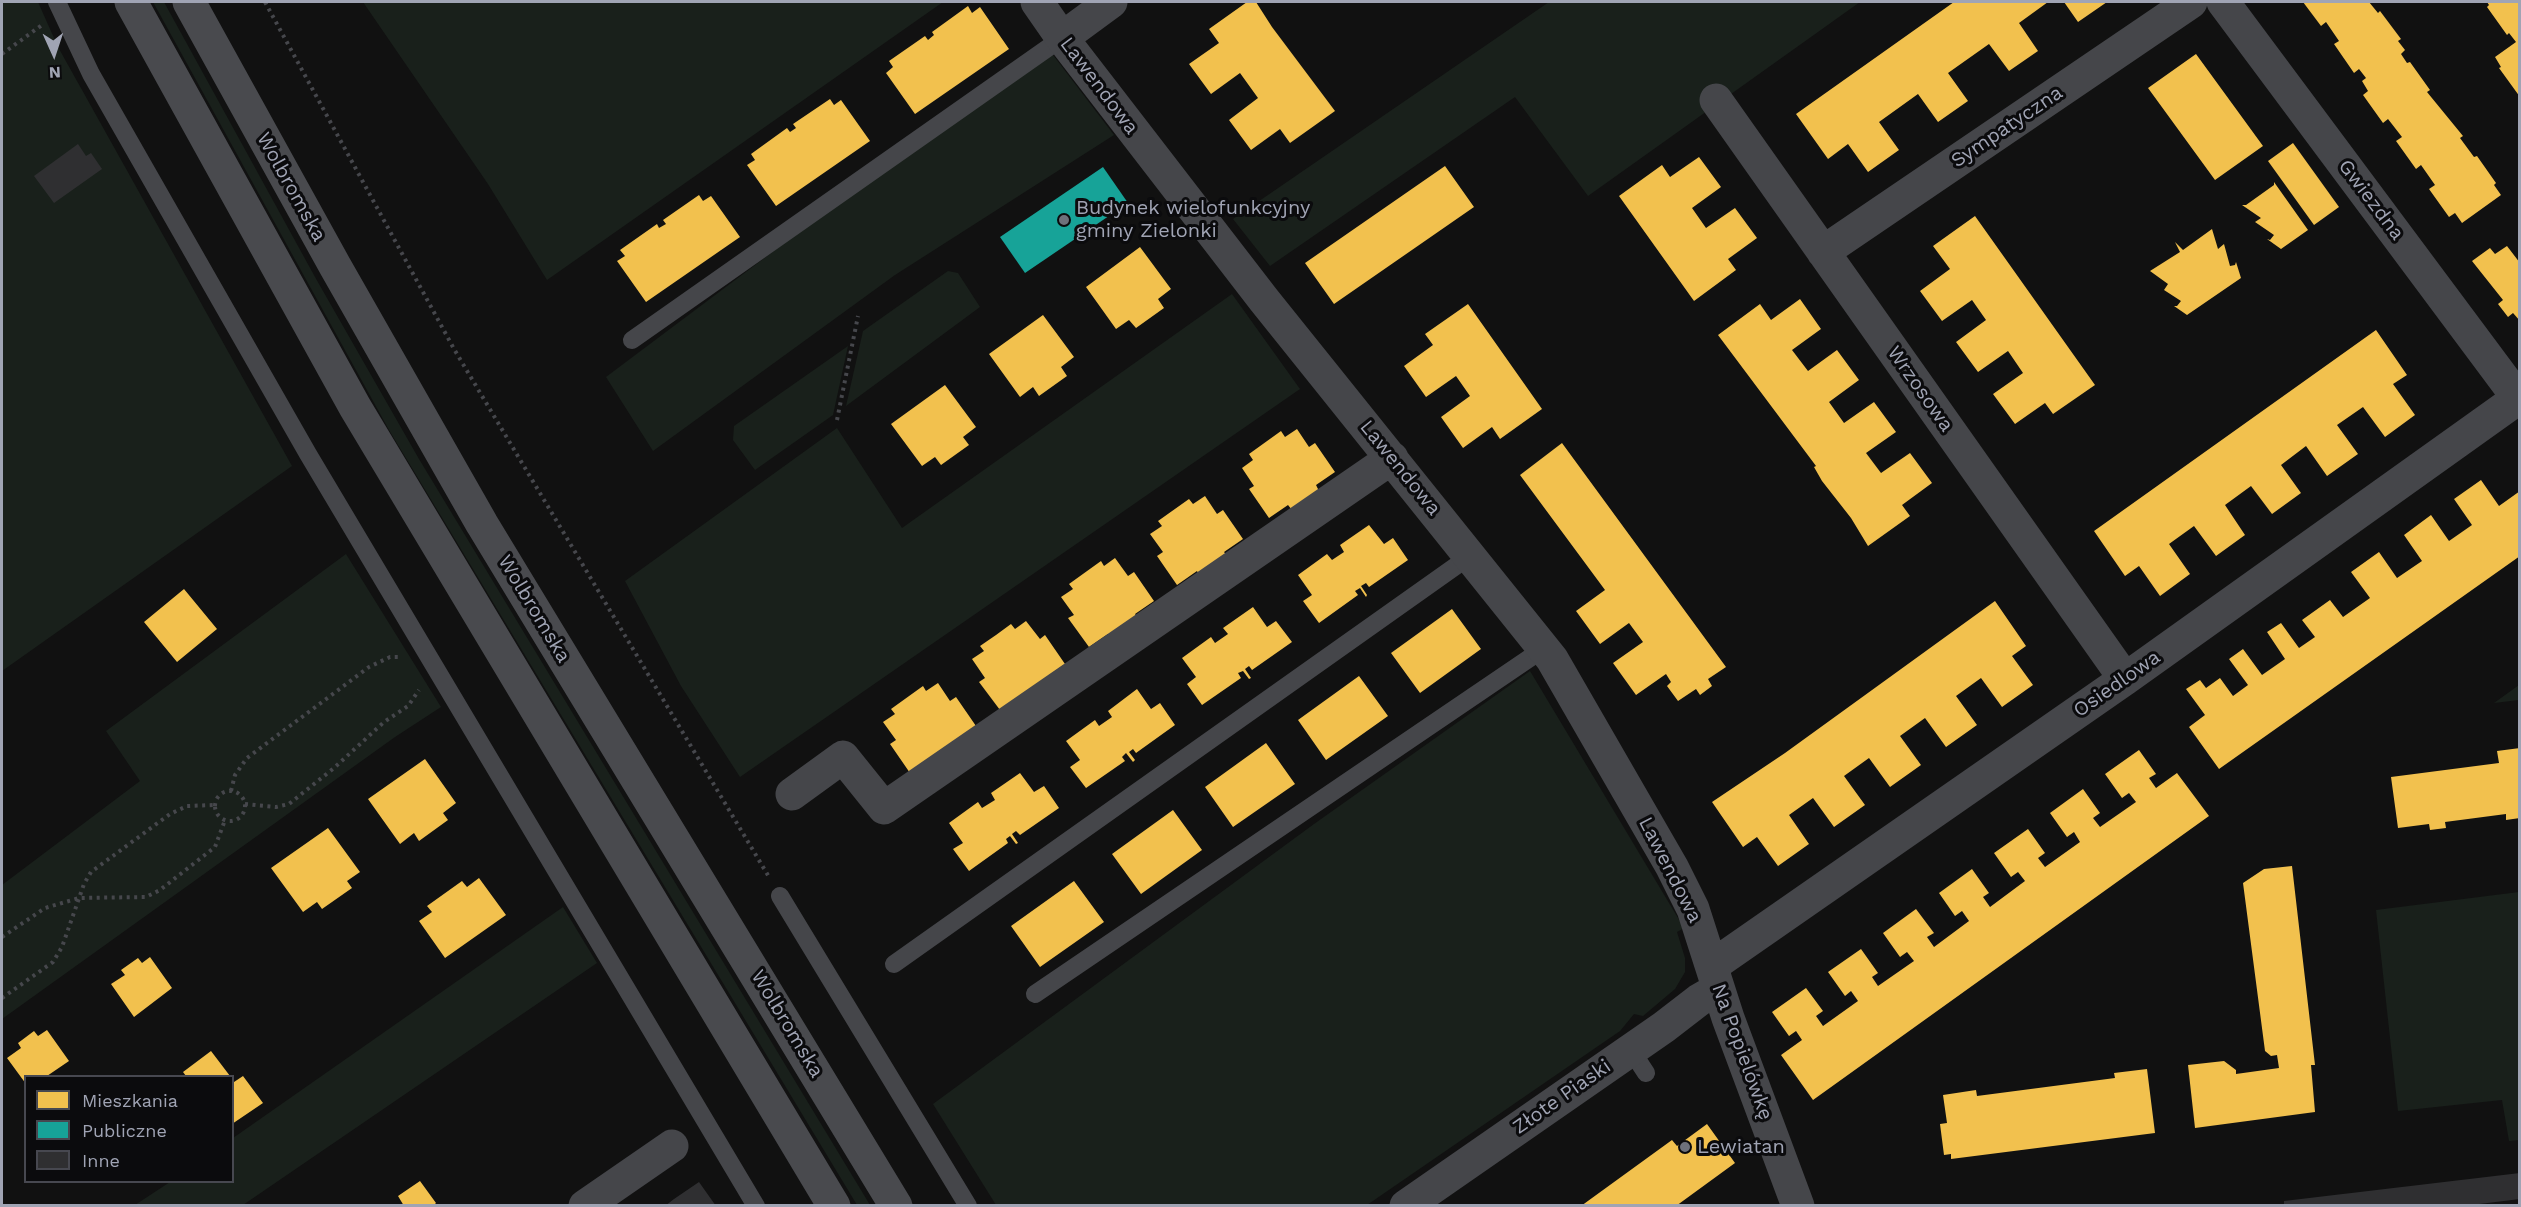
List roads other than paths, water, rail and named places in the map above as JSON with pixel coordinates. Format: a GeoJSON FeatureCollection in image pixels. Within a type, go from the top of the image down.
{"type":"FeatureCollection","features":[{"type":"Feature","properties":{"kind":"main road"},"geometry":{"type":"LineString","coordinates":[[131,2],[361,417],[834,1206]]}},
{"type":"Feature","properties":{"kind":"main road","name":"Wolbromska"},"geometry":{"type":"LineString","coordinates":[[189,2],[335,266],[482,524],[896,1206]]}},
{"type":"Feature","properties":{"kind":"street","name":"Lawendowa"},"geometry":{"type":"LineString","coordinates":[[1037,2],[1062,38],[1264,300],[1552,659],[1672,867],[1693,909],[1715,977]]}},
{"type":"Feature","properties":{"kind":"street"},"geometry":{"type":"LineString","coordinates":[[1062,38],[1111,2]]}},
{"type":"Feature","properties":{"kind":"street","name":"Sympatyczna"},"geometry":{"type":"LineString","coordinates":[[1824,252],[2191,2]]}},
{"type":"Feature","properties":{"kind":"street","name":"Gwiezdna"},"geometry":{"type":"LineString","coordinates":[[2223,2],[2519,398]]}},
{"type":"Feature","properties":{"kind":"street","name":"Wrzosowa"},"geometry":{"type":"LineString","coordinates":[[1716,100],[2125,679]]}},
{"type":"Feature","properties":{"kind":"street","name":"Osiedlowa"},"geometry":{"type":"LineString","coordinates":[[1715,977],[2125,679],[2519,398]]}},
{"type":"Feature","properties":{"kind":"street"},"geometry":{"type":"LineString","coordinates":[[792,794],[843,757],[884,808],[1392,458]]}},
{"type":"Feature","properties":{"kind":"street","name":"Złote Piaski"},"geometry":{"type":"LineString","coordinates":[[1406,1206],[1638,1061],[1699,1000],[1715,977]]}},
{"type":"Feature","properties":{"kind":"street","name":"Na Popielówkę"},"geometry":{"type":"LineString","coordinates":[[1715,977],[1798,1206]]}},
{"type":"Feature","properties":{"kind":"street"},"geometry":{"type":"LineString","coordinates":[[585,1206],[672,1146]]}},
{"type":"Feature","properties":{"kind":"lane"},"geometry":{"type":"LineString","coordinates":[[59,6],[91,74],[308,454],[756,1206]]}},
{"type":"Feature","properties":{"kind":"lane"},"geometry":{"type":"LineString","coordinates":[[632,340],[1062,38]]}},
{"type":"Feature","properties":{"kind":"lane"},"geometry":{"type":"LineString","coordinates":[[894,964],[1470,556]]}},
{"type":"Feature","properties":{"kind":"lane"},"geometry":{"type":"LineString","coordinates":[[1035,994],[1543,648]]}},
{"type":"Feature","properties":{"kind":"lane"},"geometry":{"type":"LineString","coordinates":[[780,896],[968,1206]]}},
{"type":"Feature","properties":{"kind":"place","name":"Budynek wielofunkcyjny gminy Zielonki"},"geometry":{"type":"Point","coordinates":[1064,220]}},
{"type":"Feature","properties":{"kind":"place","name":"Lewiatan"},"geometry":{"type":"Point","coordinates":[1685,1147]}}]}
